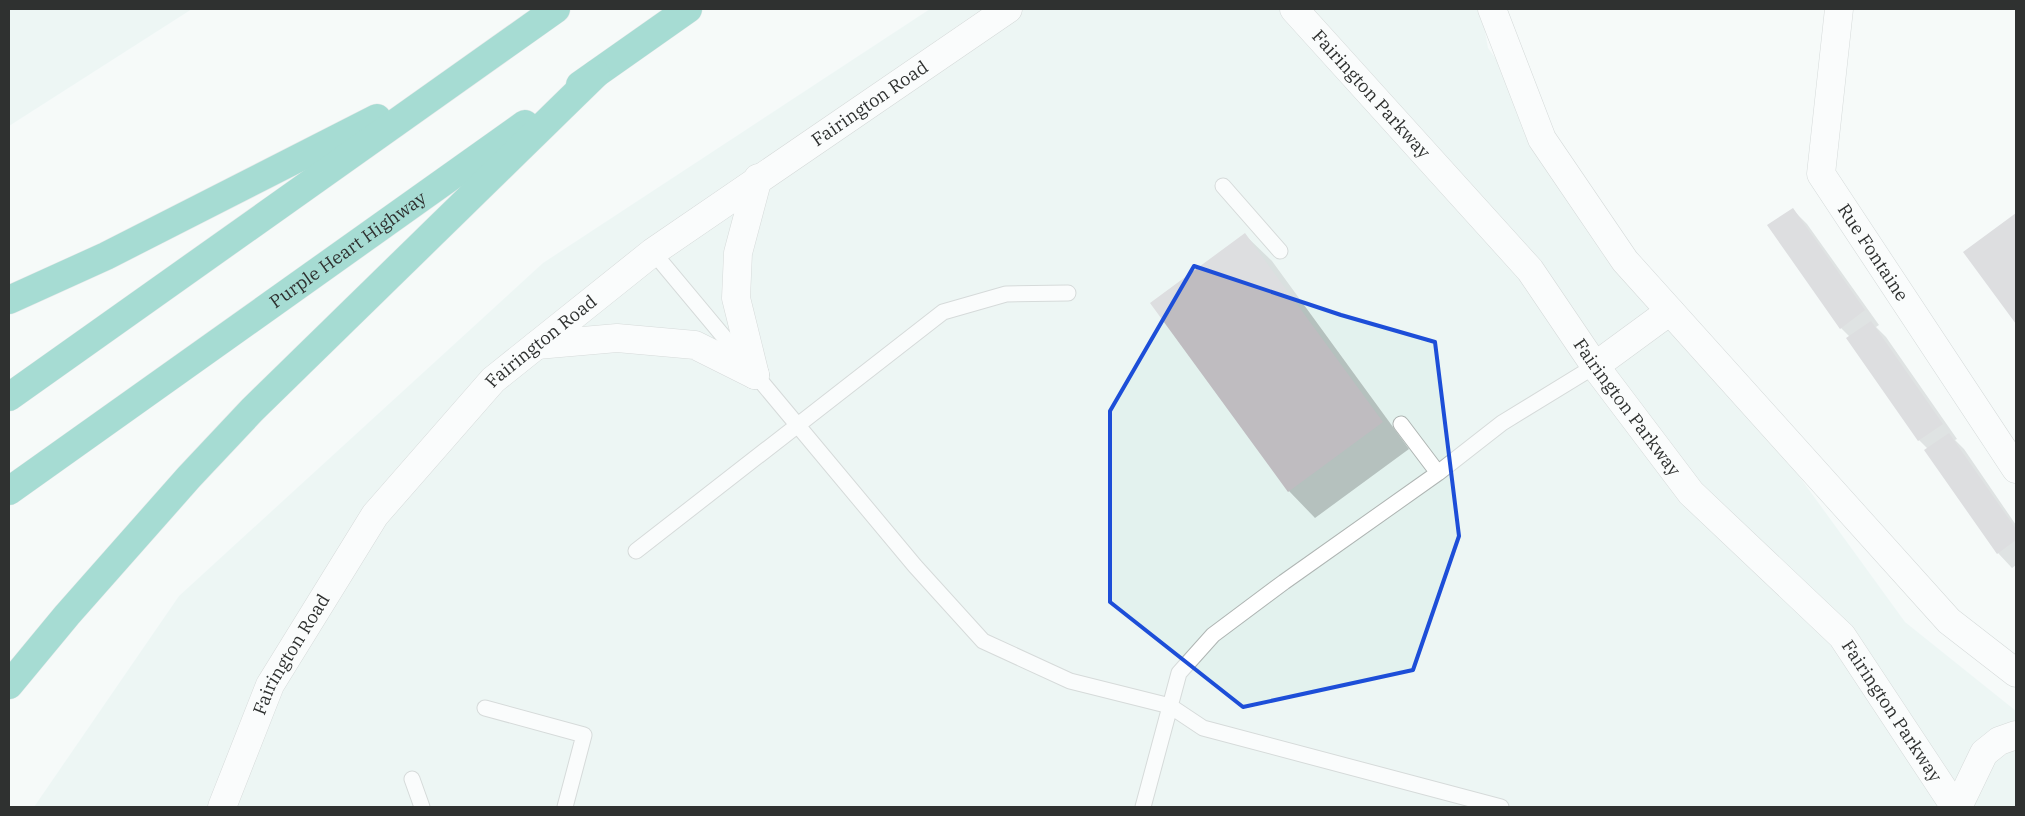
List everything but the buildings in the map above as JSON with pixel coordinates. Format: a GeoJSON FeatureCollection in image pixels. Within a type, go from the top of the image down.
{"type":"FeatureCollection","features":[{"type":"Feature","properties":{"kind":"highway"},"geometry":{"type":"LineString","coordinates":[[9,397],[556,9]]}},
{"type":"Feature","properties":{"kind":"highway","name":"Purple Heart Highway"},"geometry":{"type":"LineString","coordinates":[[9,491],[688,9]]}},
{"type":"Feature","properties":{"kind":"highway"},"geometry":{"type":"LineString","coordinates":[[9,685],[67,615],[189,477],[246,417],[596,74]]}},
{"type":"Feature","properties":{"kind":"highway"},"geometry":{"type":"LineString","coordinates":[[9,300],[106,256],[461,76]]}},
{"type":"Feature","properties":{"kind":"street","name":"Fairington Road"},"geometry":{"type":"LineString","coordinates":[[222,807],[270,685],[375,515],[493,380],[653,252],[758,178],[1008,9]]}},
{"type":"Feature","properties":{"kind":"street","name":"Fairington Parkway"},"geometry":{"type":"LineString","coordinates":[[1294,9],[1530,270],[1596,366],[1690,493],[1842,636],[1956,807]]}},
{"type":"Feature","properties":{"kind":"street"},"geometry":{"type":"LineString","coordinates":[[1492,9],[1542,139],[1625,261],[1950,621],[2016,673]]}},
{"type":"Feature","properties":{"kind":"street","name":"Rue Fontaine"},"geometry":{"type":"LineString","coordinates":[[1840,9],[1821,174],[2016,468]]}},
{"type":"Feature","properties":{"kind":"street"},"geometry":{"type":"LineString","coordinates":[[755,375],[736,298],[738,253],[758,178]]}},
{"type":"Feature","properties":{"kind":"street"},"geometry":{"type":"LineString","coordinates":[[1596,366],[1670,311]]}},
{"type":"Feature","properties":{"kind":"street"},"geometry":{"type":"LineString","coordinates":[[537,345],[617,338],[695,345],[755,375]]}},
{"type":"Feature","properties":{"kind":"street"},"geometry":{"type":"LineString","coordinates":[[1956,807],[1984,753],[1999,741],[2016,735]]}},
{"type":"Feature","properties":{"kind":"lane"},"geometry":{"type":"LineString","coordinates":[[1223,186],[1280,251]]}},
{"type":"Feature","properties":{"kind":"lane"},"geometry":{"type":"LineString","coordinates":[[653,252],[915,566],[983,641],[1070,681],[1170,706],[1203,728],[1501,807]]}},
{"type":"Feature","properties":{"kind":"lane"},"geometry":{"type":"LineString","coordinates":[[636,551],[943,312],[1006,294],[1068,293]]}},
{"type":"Feature","properties":{"kind":"lane"},"geometry":{"type":"LineString","coordinates":[[1143,807],[1179,673],[1212,635],[1438,473],[1502,423],[1596,366]]}},
{"type":"Feature","properties":{"kind":"lane"},"geometry":{"type":"LineString","coordinates":[[1401,424],[1438,473]]}},
{"type":"Feature","properties":{"kind":"lane"},"geometry":{"type":"LineString","coordinates":[[485,708],[584,735],[565,807]]}},
{"type":"Feature","properties":{"kind":"lane"},"geometry":{"type":"LineString","coordinates":[[412,779],[422,807]]}},
{"type":"Feature","properties":{"kind":"highlighted area"},"geometry":{"type":"Polygon","coordinates":[[[1194,266],[1341,315],[1435,342],[1459,536],[1413,670],[1243,707],[1110,602],[1110,411],[1194,266]]]}},
{"type":"Feature","properties":{"kind":"shaded area"},"geometry":{"type":"Polygon","coordinates":[[[9,9],[192,9],[9,126],[9,9]]]}},
{"type":"Feature","properties":{"kind":"shaded area"},"geometry":{"type":"Polygon","coordinates":[[[930,9],[1481,9],[1488,48],[1905,622],[2016,711],[2016,807],[34,807],[179,596],[543,263],[930,9]]]}}]}
